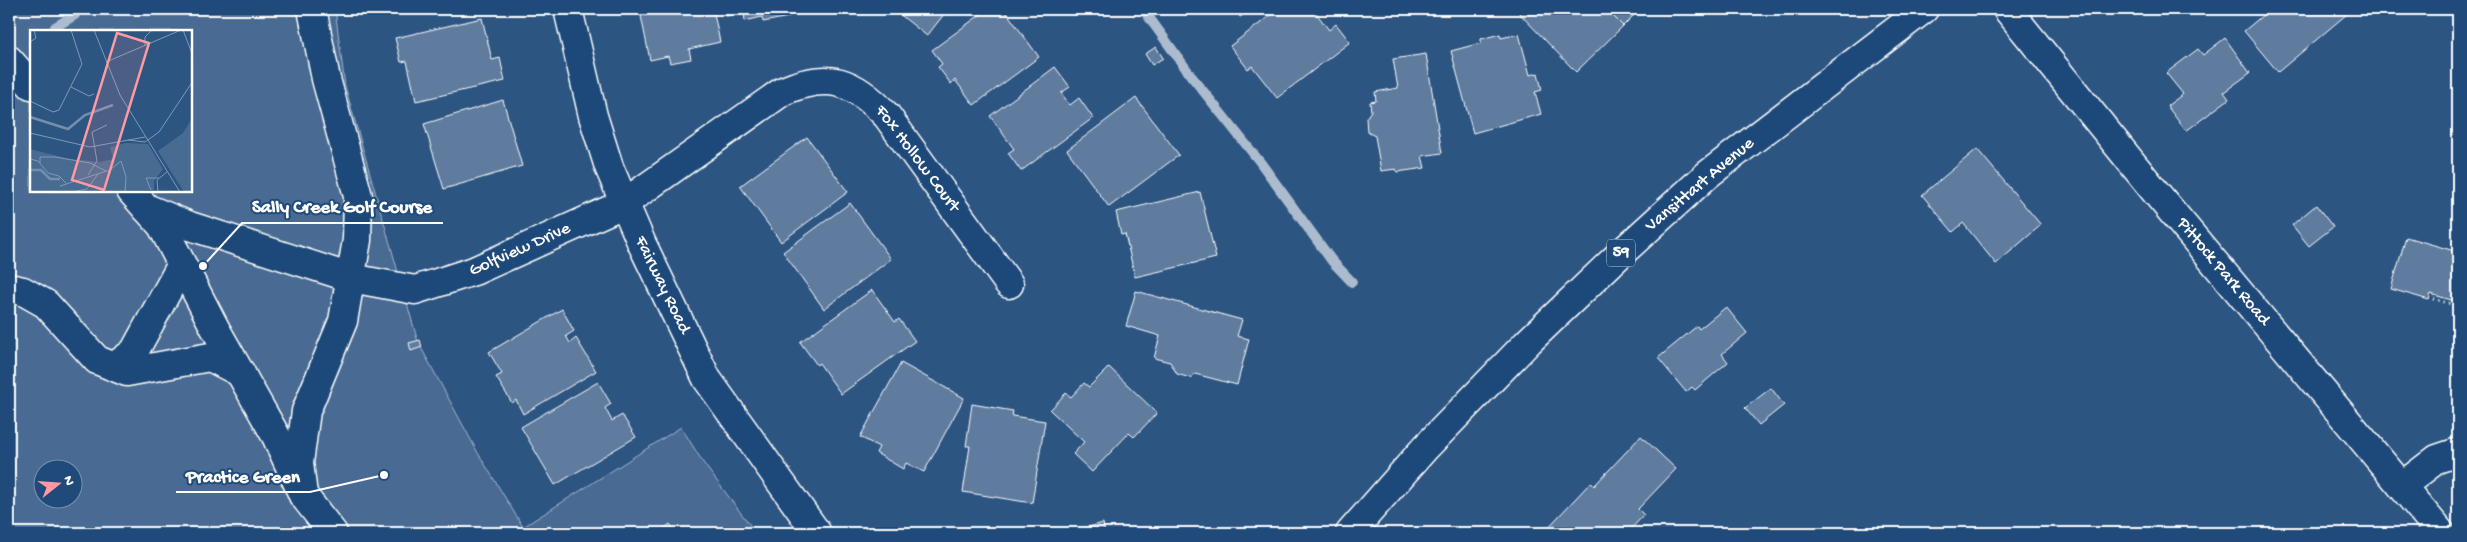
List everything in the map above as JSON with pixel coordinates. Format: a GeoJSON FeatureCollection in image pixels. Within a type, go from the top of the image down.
{"type":"FeatureCollection","features":[{"type":"Feature","properties":{"kind":"main road"},"geometry":{"type":"LineString","coordinates":[[304,495],[299,462],[306,411],[343,321],[357,240],[358,196],[326,78],[312,9]]}},
{"type":"Feature","properties":{"kind":"main road","name":"Fairway Road"},"geometry":{"type":"LineString","coordinates":[[568,9],[593,116],[623,204],[707,379],[817,533]]}},
{"type":"Feature","properties":{"kind":"main road","name":"Vansittart Avenue"},"geometry":{"type":"LineString","coordinates":[[1350,533],[1425,448],[1529,341],[1618,256],[1708,175],[1924,9]]}},
{"type":"Feature","properties":{"kind":"main road","name":"Pittock Park Road"},"geometry":{"type":"LineString","coordinates":[[2007,9],[2158,195],[2441,533]]}},
{"type":"Feature","properties":{"kind":"main road"},"geometry":{"type":"LineString","coordinates":[[9,60],[30,84]]}},
{"type":"Feature","properties":{"kind":"main road","name":"Fox Hollow Court"},"geometry":{"type":"LineString","coordinates":[[623,204],[782,91],[800,84],[818,81],[842,83],[868,96],[887,116],[1010,284]]}},
{"type":"Feature","properties":{"kind":"main road"},"geometry":{"type":"LineString","coordinates":[[139,200],[190,226],[351,278]]}},
{"type":"Feature","properties":{"kind":"main road"},"geometry":{"type":"LineString","coordinates":[[139,200],[162,226],[181,266],[276,436],[304,495],[333,533]]}},
{"type":"Feature","properties":{"kind":"main road","name":"Golfview Drive"},"geometry":{"type":"LineString","coordinates":[[351,278],[415,290],[474,272],[623,204]]}},
{"type":"Feature","properties":{"kind":"main road"},"geometry":{"type":"LineString","coordinates":[[114,367],[134,352],[181,266]]}},
{"type":"Feature","properties":{"kind":"main road"},"geometry":{"type":"LineString","coordinates":[[9,288],[23,291],[46,304],[97,360],[127,372],[210,357],[241,373]]}},
{"type":"Feature","properties":{"kind":"main road"},"geometry":{"type":"LineString","coordinates":[[2402,486],[2438,459],[2458,452]]}},
{"type":"Feature","properties":{"kind":"path"},"geometry":{"type":"LineString","coordinates":[[2434,299],[2458,306]]}},
{"type":"Feature","properties":{"kind":"shaded area"},"geometry":{"type":"Polygon","coordinates":[[[9,9],[335,9],[345,86],[418,342],[478,453],[523,527],[681,427],[704,464],[756,533],[9,533],[9,9]]]}},
{"type":"Feature","properties":{"kind":"building"},"geometry":{"type":"Polygon","coordinates":[[[646,9],[713,9],[720,42],[689,49],[691,59],[670,63],[668,56],[650,60],[641,16],[647,15],[646,9]]]}},
{"type":"Feature","properties":{"kind":"building"},"geometry":{"type":"Polygon","coordinates":[[[725,9],[787,9],[789,17],[763,22],[762,17],[745,21],[744,12],[726,16],[725,9]]]}},
{"type":"Feature","properties":{"kind":"building"},"geometry":{"type":"Polygon","coordinates":[[[902,9],[948,9],[927,36],[898,13],[902,9]]]}},
{"type":"Feature","properties":{"kind":"building"},"geometry":{"type":"Polygon","coordinates":[[[988,9],[1004,9],[1039,57],[974,105],[955,80],[951,84],[938,67],[942,64],[932,50],[988,9]]]}},
{"type":"Feature","properties":{"kind":"building"},"geometry":{"type":"Polygon","coordinates":[[[1235,9],[1253,9],[1240,17],[1235,9]]]}},
{"type":"Feature","properties":{"kind":"building"},"geometry":{"type":"Polygon","coordinates":[[[1279,9],[1313,9],[1329,30],[1336,24],[1350,42],[1277,98],[1252,66],[1248,69],[1230,46],[1279,9]]]}},
{"type":"Feature","properties":{"kind":"building"},"geometry":{"type":"Polygon","coordinates":[[[1522,9],[1606,9],[1623,26],[1576,72],[1518,12],[1522,9]]]}},
{"type":"Feature","properties":{"kind":"building"},"geometry":{"type":"Polygon","coordinates":[[[1608,9],[1630,9],[1635,14],[1623,26],[1608,9]]]}},
{"type":"Feature","properties":{"kind":"building"},"geometry":{"type":"Polygon","coordinates":[[[2268,9],[2353,9],[2278,72],[2244,31],[2268,9]]]}},
{"type":"Feature","properties":{"kind":"building"},"geometry":{"type":"Polygon","coordinates":[[[482,18],[492,60],[500,58],[505,81],[416,101],[407,61],[401,62],[395,38],[482,18]]]}},
{"type":"Feature","properties":{"kind":"building"},"geometry":{"type":"Polygon","coordinates":[[[1500,34],[1501,38],[1519,34],[1530,75],[1538,73],[1542,90],[1535,92],[1541,114],[1473,133],[1451,51],[1481,43],[1481,39],[1500,34]]]}},
{"type":"Feature","properties":{"kind":"building"},"geometry":{"type":"Polygon","coordinates":[[[2225,38],[2250,73],[2224,92],[2229,99],[2186,131],[2167,106],[2183,94],[2166,73],[2198,49],[2203,55],[2225,38]]]}},
{"type":"Feature","properties":{"kind":"building"},"geometry":{"type":"Polygon","coordinates":[[[1156,47],[1163,58],[1152,65],[1145,54],[1156,47]]]}},
{"type":"Feature","properties":{"kind":"building"},"geometry":{"type":"Polygon","coordinates":[[[1426,54],[1442,153],[1422,156],[1425,168],[1397,172],[1396,169],[1381,171],[1375,136],[1367,132],[1366,118],[1371,111],[1370,102],[1376,101],[1375,92],[1398,88],[1393,59],[1426,54]]]}},
{"type":"Feature","properties":{"kind":"building"},"geometry":{"type":"Polygon","coordinates":[[[1055,67],[1070,87],[1061,93],[1070,105],[1079,98],[1093,118],[1021,171],[1008,153],[1014,149],[990,116],[1055,67]]]}},
{"type":"Feature","properties":{"kind":"building"},"geometry":{"type":"Polygon","coordinates":[[[1136,98],[1179,155],[1109,207],[1067,150],[1136,98]]]}},
{"type":"Feature","properties":{"kind":"building"},"geometry":{"type":"Polygon","coordinates":[[[503,100],[522,166],[444,189],[424,124],[503,100]]]}},
{"type":"Feature","properties":{"kind":"building"},"geometry":{"type":"Polygon","coordinates":[[[807,137],[848,192],[781,242],[740,186],[807,137]]]}},
{"type":"Feature","properties":{"kind":"building"},"geometry":{"type":"Polygon","coordinates":[[[1977,149],[2041,225],[1996,264],[1963,223],[1953,232],[1922,195],[1977,149]]]}},
{"type":"Feature","properties":{"kind":"building"},"geometry":{"type":"Polygon","coordinates":[[[1200,192],[1216,258],[1135,277],[1125,234],[1121,235],[1116,212],[1200,192]]]}},
{"type":"Feature","properties":{"kind":"building"},"geometry":{"type":"Polygon","coordinates":[[[850,203],[891,259],[824,309],[783,252],[850,203]]]}},
{"type":"Feature","properties":{"kind":"building"},"geometry":{"type":"Polygon","coordinates":[[[2316,205],[2333,227],[2309,246],[2292,225],[2316,205]]]}},
{"type":"Feature","properties":{"kind":"building"},"geometry":{"type":"Polygon","coordinates":[[[2406,237],[2458,252],[2458,302],[2431,294],[2429,300],[2391,289],[2406,237]]]}},
{"type":"Feature","properties":{"kind":"building"},"geometry":{"type":"Polygon","coordinates":[[[872,290],[895,322],[899,319],[915,341],[841,394],[819,363],[817,365],[800,342],[872,290]]]}},
{"type":"Feature","properties":{"kind":"building"},"geometry":{"type":"Polygon","coordinates":[[[1136,291],[1242,320],[1237,336],[1249,339],[1237,385],[1195,374],[1190,378],[1177,374],[1170,362],[1154,358],[1160,336],[1126,326],[1136,291]]]}},
{"type":"Feature","properties":{"kind":"building"},"geometry":{"type":"Polygon","coordinates":[[[1726,307],[1747,333],[1722,354],[1728,362],[1695,390],[1692,387],[1686,392],[1658,358],[1697,326],[1699,329],[1726,307]]]}},
{"type":"Feature","properties":{"kind":"building"},"geometry":{"type":"Polygon","coordinates":[[[562,309],[574,331],[566,336],[570,343],[576,338],[596,371],[523,414],[516,400],[512,403],[496,377],[502,374],[489,352],[562,309]]]}},
{"type":"Feature","properties":{"kind":"building"},"geometry":{"type":"Polygon","coordinates":[[[420,340],[422,347],[411,351],[409,343],[420,340]]]}},
{"type":"Feature","properties":{"kind":"building"},"geometry":{"type":"Polygon","coordinates":[[[901,363],[964,398],[924,472],[906,463],[903,469],[876,453],[879,447],[860,437],[901,363]]]}},
{"type":"Feature","properties":{"kind":"building"},"geometry":{"type":"Polygon","coordinates":[[[1109,367],[1157,413],[1134,437],[1129,433],[1092,472],[1073,454],[1084,442],[1050,410],[1066,393],[1071,397],[1084,383],[1089,387],[1109,367]]]}},
{"type":"Feature","properties":{"kind":"building"},"geometry":{"type":"Polygon","coordinates":[[[598,382],[611,404],[605,408],[612,421],[622,415],[636,437],[555,485],[521,427],[598,382]]]}},
{"type":"Feature","properties":{"kind":"building"},"geometry":{"type":"Polygon","coordinates":[[[1771,388],[1784,405],[1759,425],[1745,408],[1771,388]]]}},
{"type":"Feature","properties":{"kind":"building"},"geometry":{"type":"Polygon","coordinates":[[[972,404],[1013,411],[1012,416],[1045,421],[1032,503],[963,492],[970,446],[966,446],[972,404]]]}},
{"type":"Feature","properties":{"kind":"building"},"geometry":{"type":"Polygon","coordinates":[[[1641,436],[1676,469],[1638,509],[1644,515],[1627,533],[1543,533],[1591,482],[1594,486],[1641,436]]]}},
{"type":"Feature","properties":{"kind":"building"},"geometry":{"type":"Polygon","coordinates":[[[1103,523],[1105,533],[1087,533],[1085,528],[1103,523]]]}},
{"type":"Feature","properties":{"kind":"building"},"geometry":{"type":"Polygon","coordinates":[[[670,524],[676,533],[658,533],[670,524]]]}},
{"type":"Feature","properties":{"kind":"waterway"},"geometry":{"type":"LineString","coordinates":[[55,27],[75,15],[70,9]]}},
{"type":"Feature","properties":{"kind":"waterway"},"geometry":{"type":"LineString","coordinates":[[1143,9],[1192,77],[1260,162],[1332,261],[1352,282]]}},
{"type":"Feature","properties":{"kind":"place","name":"Sally Creek Golf Course"},"geometry":{"type":"Point","coordinates":[203,266]}},
{"type":"Feature","properties":{"kind":"place","name":"Practice Green"},"geometry":{"type":"Point","coordinates":[384,475]}}]}
